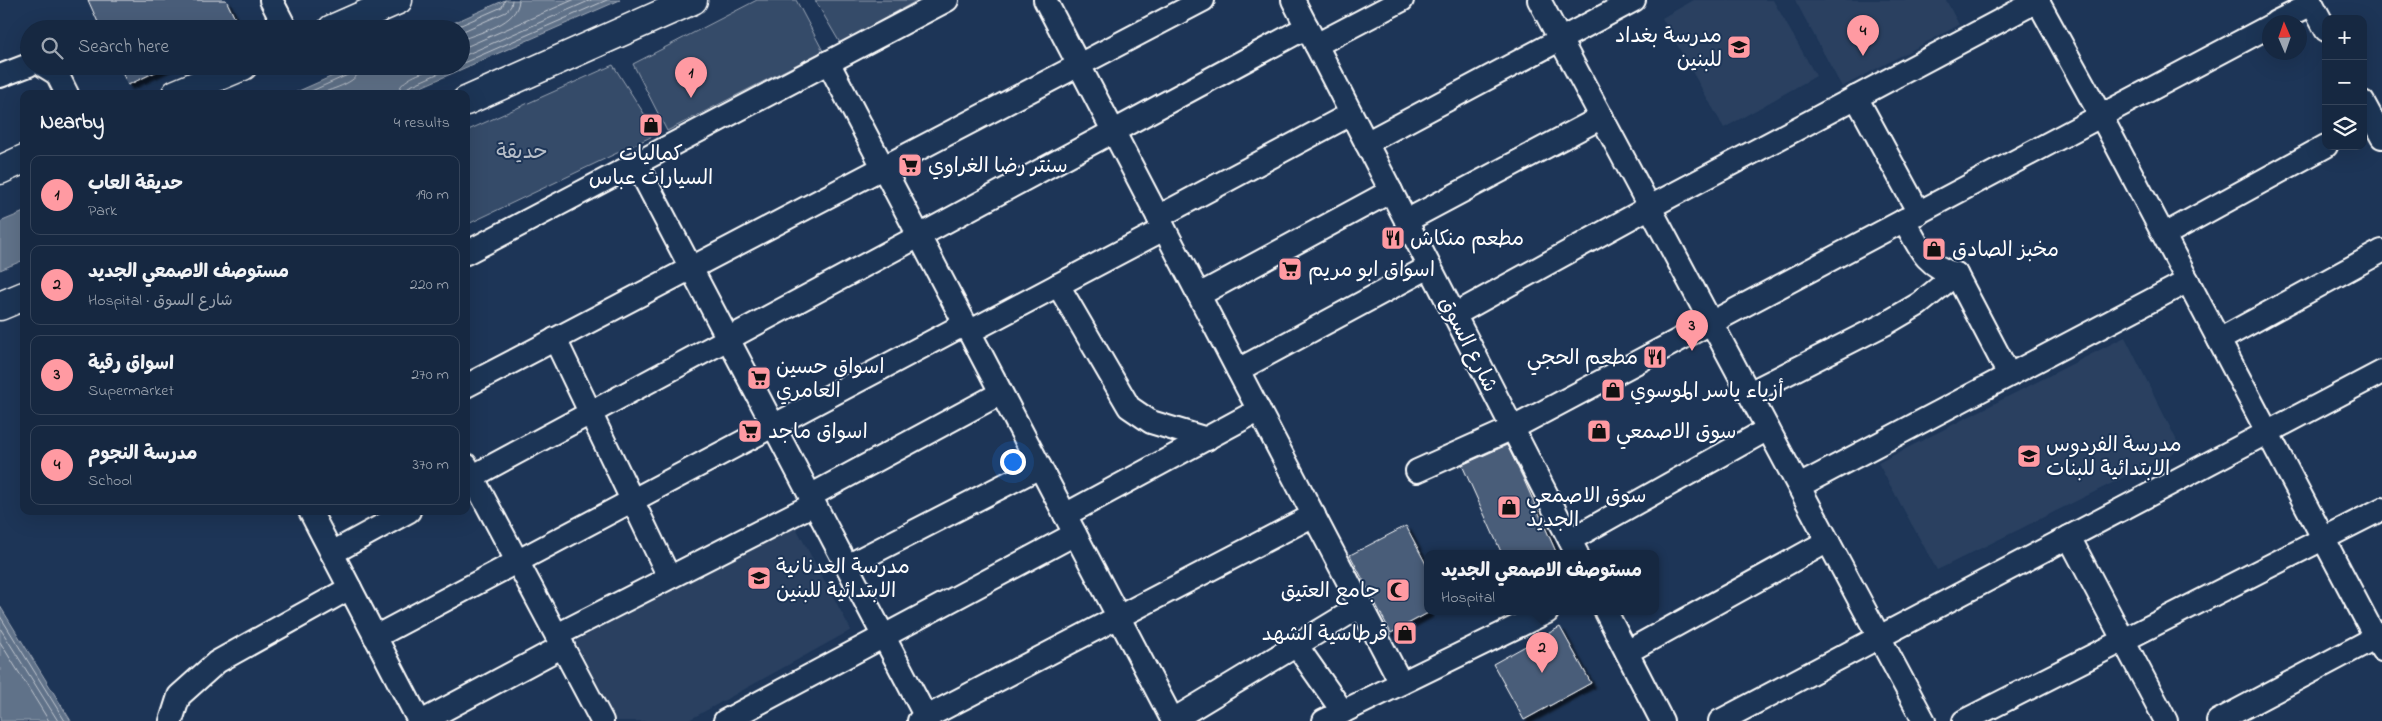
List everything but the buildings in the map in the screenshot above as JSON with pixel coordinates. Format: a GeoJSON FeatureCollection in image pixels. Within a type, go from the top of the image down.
{"type":"FeatureCollection","features":[{"type":"Feature","properties":{"kind":"main road"},"geometry":{"type":"LineString","coordinates":[[352,20],[398,0]]}},
{"type":"Feature","properties":{"kind":"main road"},"geometry":{"type":"LineString","coordinates":[[470,99],[693,0]]}},
{"type":"Feature","properties":{"kind":"main road"},"geometry":{"type":"LineString","coordinates":[[186,90],[221,75]]}},
{"type":"Feature","properties":{"kind":"main road"},"geometry":{"type":"LineString","coordinates":[[0,170],[20,161]]}},
{"type":"Feature","properties":{"kind":"main road"},"geometry":{"type":"LineString","coordinates":[[0,306],[20,298]]}},
{"type":"Feature","properties":{"kind":"street"},"geometry":{"type":"LineString","coordinates":[[271,0],[281,20]]}},
{"type":"Feature","properties":{"kind":"street"},"geometry":{"type":"LineString","coordinates":[[470,250],[947,0]]}},
{"type":"Feature","properties":{"kind":"street"},"geometry":{"type":"LineString","coordinates":[[1045,0],[1402,683]]}},
{"type":"Feature","properties":{"kind":"street"},"geometry":{"type":"LineString","coordinates":[[470,384],[1203,0]]}},
{"type":"Feature","properties":{"kind":"street","name":"شارع السوق"},"geometry":{"type":"LineString","coordinates":[[1293,0],[1573,547]]}},
{"type":"Feature","properties":{"kind":"street"},"geometry":{"type":"LineString","coordinates":[[470,473],[591,413],[1113,131],[1311,36],[1402,0]]}},
{"type":"Feature","properties":{"kind":"street"},"geometry":{"type":"LineString","coordinates":[[1539,0],[1924,721]]}},
{"type":"Feature","properties":{"kind":"street"},"geometry":{"type":"LineString","coordinates":[[1366,143],[1634,0]]}},
{"type":"Feature","properties":{"kind":"street"},"geometry":{"type":"LineString","coordinates":[[1454,315],[1650,207],[2038,0],[2164,235],[2323,539],[2380,641],[2218,721]]}},
{"type":"Feature","properties":{"kind":"street"},"geometry":{"type":"LineString","coordinates":[[2288,15],[2311,2],[2322,23]]}},
{"type":"Feature","properties":{"kind":"street"},"geometry":{"type":"LineString","coordinates":[[1416,471],[1513,428],[2262,30]]}},
{"type":"Feature","properties":{"kind":"street"},"geometry":{"type":"LineString","coordinates":[[828,62],[1173,720],[1361,606]]}},
{"type":"Feature","properties":{"kind":"street"},"geometry":{"type":"LineString","coordinates":[[0,76],[20,68]]}},
{"type":"Feature","properties":{"kind":"street"},"geometry":{"type":"LineString","coordinates":[[58,75],[65,90]]}},
{"type":"Feature","properties":{"kind":"street"},"geometry":{"type":"LineString","coordinates":[[1856,97],[1911,216],[1924,255],[1934,266],[1956,274],[2009,375]]}},
{"type":"Feature","properties":{"kind":"street"},"geometry":{"type":"LineString","coordinates":[[376,637],[517,560],[633,502],[773,425],[967,328],[1058,285],[1161,223],[1351,114]]}},
{"type":"Feature","properties":{"kind":"street"},"geometry":{"type":"LineString","coordinates":[[1406,221],[1602,117]]}},
{"type":"Feature","properties":{"kind":"street"},"geometry":{"type":"LineString","coordinates":[[2164,235],[2322,148]]}},
{"type":"Feature","properties":{"kind":"street"},"geometry":{"type":"LineString","coordinates":[[636,163],[883,635],[924,720],[1314,515]]}},
{"type":"Feature","properties":{"kind":"street"},"geometry":{"type":"LineString","coordinates":[[1199,295],[1391,191]]}},
{"type":"Feature","properties":{"kind":"street"},"geometry":{"type":"LineString","coordinates":[[2219,340],[2382,250]]}},
{"type":"Feature","properties":{"kind":"street"},"geometry":{"type":"LineString","coordinates":[[1238,370],[1429,266]]}},
{"type":"Feature","properties":{"kind":"street"},"geometry":{"type":"LineString","coordinates":[[1749,393],[1893,319],[1918,304],[1956,274]]}},
{"type":"Feature","properties":{"kind":"street"},"geometry":{"type":"LineString","coordinates":[[1799,486],[2188,281]]}},
{"type":"Feature","properties":{"kind":"street"},"geometry":{"type":"LineString","coordinates":[[1058,285],[1129,407],[1151,422],[1207,439]]}},
{"type":"Feature","properties":{"kind":"street"},"geometry":{"type":"LineString","coordinates":[[555,339],[669,576]]}},
{"type":"Feature","properties":{"kind":"street"},"geometry":{"type":"LineString","coordinates":[[1720,721],[2382,372]]}},
{"type":"Feature","properties":{"kind":"street"},"geometry":{"type":"LineString","coordinates":[[423,721],[669,576],[812,500],[1001,392]]}},
{"type":"Feature","properties":{"kind":"street"},"geometry":{"type":"LineString","coordinates":[[737,718],[1070,525],[1207,439],[1259,410]]}},
{"type":"Feature","properties":{"kind":"street"},"geometry":{"type":"LineString","coordinates":[[1573,547],[1768,428]]}},
{"type":"Feature","properties":{"kind":"street"},"geometry":{"type":"LineString","coordinates":[[847,566],[1040,467]]}},
{"type":"Feature","properties":{"kind":"street"},"geometry":{"type":"LineString","coordinates":[[470,478],[517,560],[602,721]]}},
{"type":"Feature","properties":{"kind":"street"},"geometry":{"type":"LineString","coordinates":[[1964,721],[2382,509]]}},
{"type":"Feature","properties":{"kind":"street"},"geometry":{"type":"LineString","coordinates":[[312,515],[419,721]]}},
{"type":"Feature","properties":{"kind":"street"},"geometry":{"type":"LineString","coordinates":[[332,553],[402,515]]}},
{"type":"Feature","properties":{"kind":"street"},"geometry":{"type":"LineString","coordinates":[[2069,537],[2166,721]]}},
{"type":"Feature","properties":{"kind":"street"},"geometry":{"type":"LineString","coordinates":[[1627,652],[1828,541]]}},
{"type":"Feature","properties":{"kind":"street"},"geometry":{"type":"LineString","coordinates":[[172,721],[179,696],[217,662],[350,588]]}},
{"type":"Feature","properties":{"kind":"street"},"geometry":{"type":"LineString","coordinates":[[1296,645],[1334,716],[1541,615]]}},
{"type":"Feature","properties":{"kind":"street"},"geometry":{"type":"LineString","coordinates":[[1608,615],[1662,721]]}},
{"type":"Feature","properties":{"kind":"shaded area","name":"مدرسة بغداد للبنين"},"geometry":{"type":"Polygon","coordinates":[[[1694,0],[1773,0],[1816,76],[1724,128],[1662,18],[1694,0]]]}},
{"type":"Feature","properties":{"kind":"shaded area"},"geometry":{"type":"Polygon","coordinates":[[[1795,0],[1946,0],[1959,25],[1842,87],[1795,0]]]}},
{"type":"Feature","properties":{"kind":"shaded area","name":"مدرسة الفردوس الابتدائية للبنات"},"geometry":{"type":"Polygon","coordinates":[[[2125,337],[2181,449],[1937,570],[1878,463],[2125,337]]]}},
{"type":"Feature","properties":{"kind":"shaded area","name":"مدرسة العدنانية الابتدائية للبنين"},"geometry":{"type":"Polygon","coordinates":[[[795,526],[851,630],[687,721],[616,721],[575,641],[795,526]]]}},
{"type":"Feature","properties":{"kind":"green space"},"geometry":{"type":"Polygon","coordinates":[[[757,0],[796,0],[823,51],[667,131],[633,64],[757,0]]]}},
{"type":"Feature","properties":{"kind":"green space"},"geometry":{"type":"Polygon","coordinates":[[[815,0],[918,0],[840,43],[815,0]]]}},
{"type":"Feature","properties":{"kind":"green space","name":"حديقة"},"geometry":{"type":"Polygon","coordinates":[[[613,65],[657,134],[470,223],[470,129],[613,65]]]}},
{"type":"Feature","properties":{"kind":"water"},"geometry":{"type":"Polygon","coordinates":[[[505,0],[620,0],[470,66],[470,20],[460,20],[505,0]]]}},
{"type":"Feature","properties":{"kind":"water"},"geometry":{"type":"Polygon","coordinates":[[[335,75],[448,75],[414,90],[301,90],[335,75]]]}},
{"type":"Feature","properties":{"kind":"water"},"geometry":{"type":"Polygon","coordinates":[[[20,214],[20,262],[0,270],[0,222],[20,214]]]}},
{"type":"Feature","properties":{"kind":"water"},"geometry":{"type":"Polygon","coordinates":[[[0,606],[71,721],[0,721],[0,606]]]}},
{"type":"Feature","properties":{"kind":"place","name":"مدرسة بغداد للبنين"},"geometry":{"type":"Point","coordinates":[1739,47]}},
{"type":"Feature","properties":{"kind":"place","name":"مدرسة النجوم"},"geometry":{"type":"Point","coordinates":[1863,56]}},
{"type":"Feature","properties":{"kind":"place","name":"حديقة العاب"},"geometry":{"type":"Point","coordinates":[691,98]}},
{"type":"Feature","properties":{"kind":"place","name":"كماليات السيارات عباس"},"geometry":{"type":"Point","coordinates":[651,125]}},
{"type":"Feature","properties":{"kind":"place","name":"سنتر رضا الغراوي"},"geometry":{"type":"Point","coordinates":[910,165]}},
{"type":"Feature","properties":{"kind":"place","name":"مطعم منكاش"},"geometry":{"type":"Point","coordinates":[1393,238]}},
{"type":"Feature","properties":{"kind":"place","name":"مخبز الصادق"},"geometry":{"type":"Point","coordinates":[1934,249]}},
{"type":"Feature","properties":{"kind":"place","name":"اسواق ابو مريم"},"geometry":{"type":"Point","coordinates":[1290,269]}},
{"type":"Feature","properties":{"kind":"place","name":"اسواق رقية"},"geometry":{"type":"Point","coordinates":[1692,351]}},
{"type":"Feature","properties":{"kind":"place","name":"مطعم الحجي"},"geometry":{"type":"Point","coordinates":[1655,357]}},
{"type":"Feature","properties":{"kind":"place","name":"اسواق حسين العامري"},"geometry":{"type":"Point","coordinates":[759,378]}},
{"type":"Feature","properties":{"kind":"place","name":"أزياء ياسر الموسوي"},"geometry":{"type":"Point","coordinates":[1613,390]}},
{"type":"Feature","properties":{"kind":"place","name":"اسواق ماجد"},"geometry":{"type":"Point","coordinates":[750,431]}},
{"type":"Feature","properties":{"kind":"place","name":"سوق الاصمعي"},"geometry":{"type":"Point","coordinates":[1599,431]}},
{"type":"Feature","properties":{"kind":"place","name":"مدرسة الفردوس الابتدائية للبنات"},"geometry":{"type":"Point","coordinates":[2029,456]}},
{"type":"Feature","properties":{"kind":"place","name":"سوق الاصمعي الجديد"},"geometry":{"type":"Point","coordinates":[1509,507]}},
{"type":"Feature","properties":{"kind":"place","name":"مدرسة العدنانية الابتدائية للبنين"},"geometry":{"type":"Point","coordinates":[759,578]}},
{"type":"Feature","properties":{"kind":"place","name":"جامع العتيق"},"geometry":{"type":"Point","coordinates":[1398,590]}},
{"type":"Feature","properties":{"kind":"place","name":"قرطاسية الشهد"},"geometry":{"type":"Point","coordinates":[1405,633]}},
{"type":"Feature","properties":{"kind":"place","name":"مستوصف الاصمعي الجديد"},"geometry":{"type":"Point","coordinates":[1542,673]}}]}
